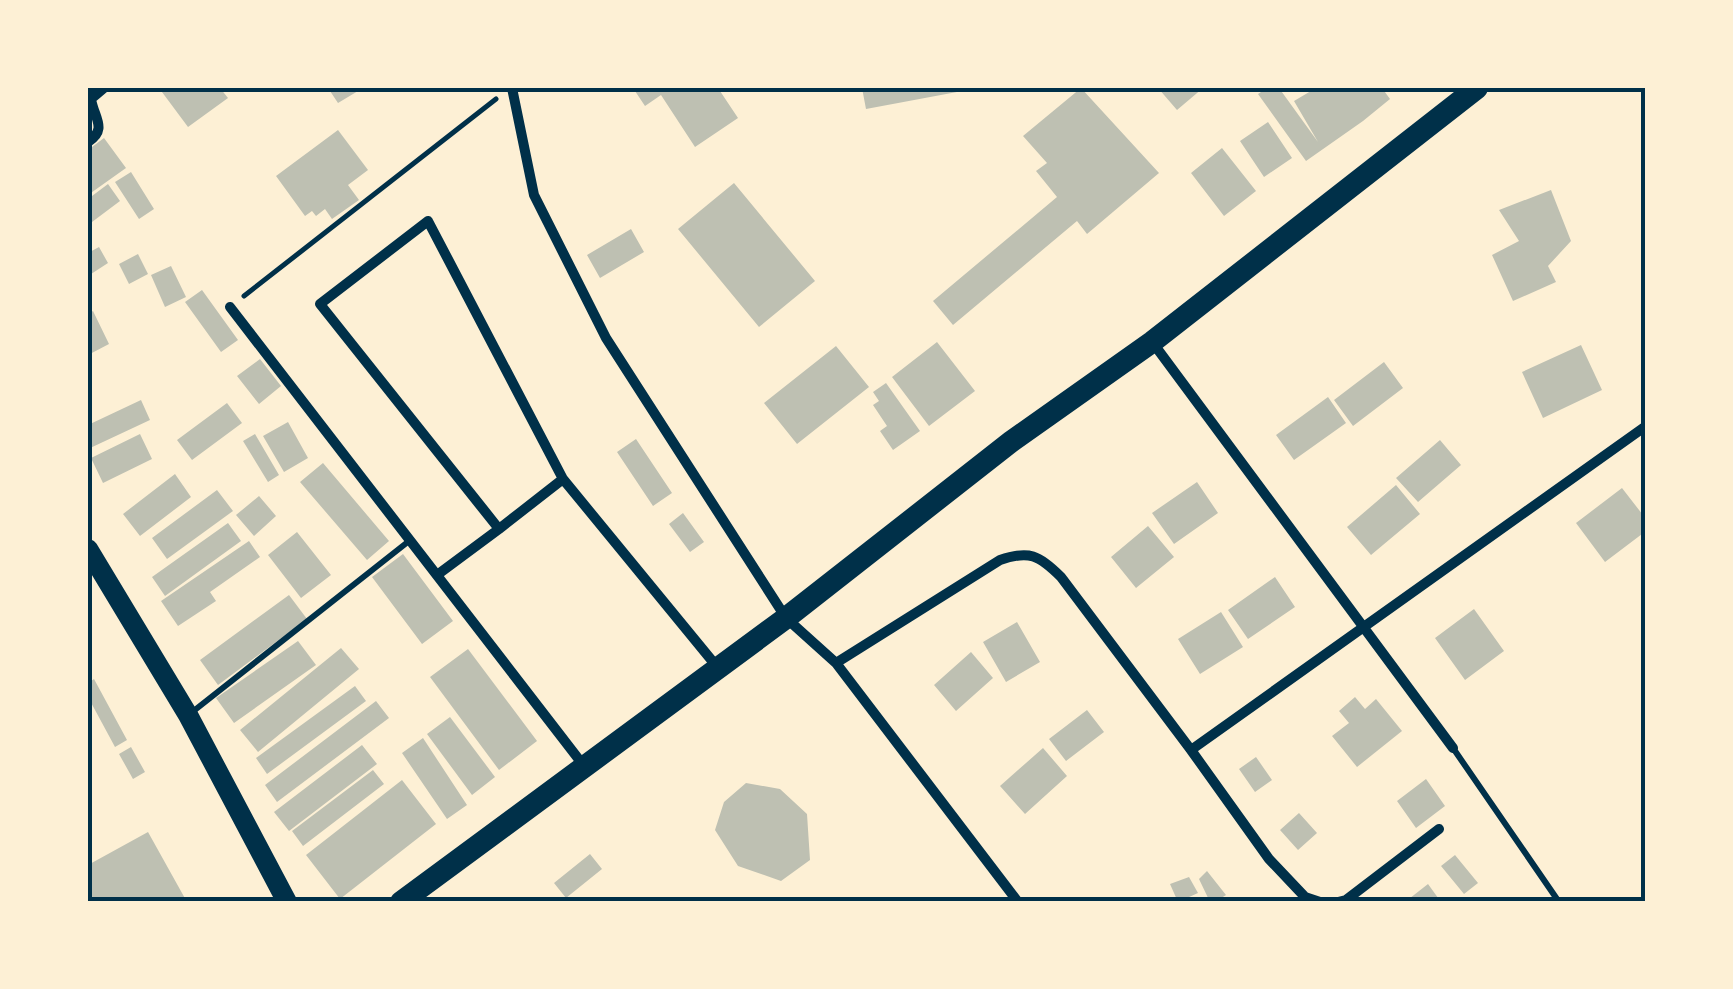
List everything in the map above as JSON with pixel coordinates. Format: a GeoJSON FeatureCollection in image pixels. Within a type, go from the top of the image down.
{"type":"FeatureCollection","features":[{"type":"Feature","properties":{"kind":"main road"},"geometry":{"type":"LineString","coordinates":[[401,902],[786,618],[1012,441],[1152,342],[1462,92]]}},
{"type":"Feature","properties":{"kind":"main road"},"geometry":{"type":"LineString","coordinates":[[88,549],[188,715],[287,902]]}},
{"type":"Feature","properties":{"kind":"street"},"geometry":{"type":"LineString","coordinates":[[88,142],[95,138],[99,127],[91,99],[104,88]]}},
{"type":"Feature","properties":{"kind":"street"},"geometry":{"type":"LineString","coordinates":[[512,88],[534,195],[606,338],[786,618],[836,663],[1018,902]]}},
{"type":"Feature","properties":{"kind":"street"},"geometry":{"type":"LineString","coordinates":[[499,529],[320,304],[428,221],[563,479],[718,668]]}},
{"type":"Feature","properties":{"kind":"street"},"geometry":{"type":"LineString","coordinates":[[230,306],[584,766]]}},
{"type":"Feature","properties":{"kind":"street"},"geometry":{"type":"LineString","coordinates":[[1152,342],[1453,748]]}},
{"type":"Feature","properties":{"kind":"street"},"geometry":{"type":"LineString","coordinates":[[1192,750],[1646,426]]}},
{"type":"Feature","properties":{"kind":"street"},"geometry":{"type":"LineString","coordinates":[[437,575],[563,479]]}},
{"type":"Feature","properties":{"kind":"street"},"geometry":{"type":"LineString","coordinates":[[836,663],[985,568],[1020,553],[1044,560],[1192,750],[1269,859],[1305,897],[1320,902]]}},
{"type":"Feature","properties":{"kind":"street"},"geometry":{"type":"LineString","coordinates":[[1338,902],[1346,900],[1438,828]]}},
{"type":"Feature","properties":{"kind":"lane"},"geometry":{"type":"LineString","coordinates":[[188,715],[410,540]]}},
{"type":"Feature","properties":{"kind":"lane"},"geometry":{"type":"LineString","coordinates":[[1453,748],[1559,902]]}},
{"type":"Feature","properties":{"kind":"path"},"geometry":{"type":"LineString","coordinates":[[230,306],[495,100]]}},
{"type":"Feature","properties":{"kind":"building"},"geometry":{"type":"Polygon","coordinates":[[[159,88],[220,88],[228,98],[188,127],[159,88]]]}},
{"type":"Feature","properties":{"kind":"building"},"geometry":{"type":"Polygon","coordinates":[[[328,88],[363,88],[338,103],[328,88]]]}},
{"type":"Feature","properties":{"kind":"building"},"geometry":{"type":"Polygon","coordinates":[[[633,88],[718,88],[738,118],[695,147],[661,95],[645,106],[633,88]]]}},
{"type":"Feature","properties":{"kind":"building"},"geometry":{"type":"Polygon","coordinates":[[[862,88],[973,88],[973,89],[866,109],[862,88]]]}},
{"type":"Feature","properties":{"kind":"building"},"geometry":{"type":"Polygon","coordinates":[[[1081,88],[1159,173],[1087,234],[1077,221],[953,325],[933,301],[1057,197],[1036,171],[1047,163],[1023,136],[1081,88]]]}},
{"type":"Feature","properties":{"kind":"building"},"geometry":{"type":"Polygon","coordinates":[[[1158,88],[1203,88],[1177,110],[1158,88]]]}},
{"type":"Feature","properties":{"kind":"building"},"geometry":{"type":"Polygon","coordinates":[[[1267,88],[1279,88],[1318,142],[1294,101],[1316,88],[1382,88],[1390,99],[1306,161],[1258,94],[1267,88]]]}},
{"type":"Feature","properties":{"kind":"building"},"geometry":{"type":"Polygon","coordinates":[[[1268,122],[1292,158],[1264,177],[1240,141],[1268,122]]]}},
{"type":"Feature","properties":{"kind":"building"},"geometry":{"type":"Polygon","coordinates":[[[338,130],[368,170],[348,185],[359,200],[332,219],[325,209],[316,216],[312,211],[305,216],[276,176],[338,130]]]}},
{"type":"Feature","properties":{"kind":"building"},"geometry":{"type":"Polygon","coordinates":[[[104,138],[126,168],[88,195],[88,150],[104,138]]]}},
{"type":"Feature","properties":{"kind":"building"},"geometry":{"type":"Polygon","coordinates":[[[1222,148],[1256,191],[1224,216],[1191,173],[1222,148]]]}},
{"type":"Feature","properties":{"kind":"building"},"geometry":{"type":"Polygon","coordinates":[[[131,172],[154,209],[139,219],[115,182],[131,172]]]}},
{"type":"Feature","properties":{"kind":"building"},"geometry":{"type":"Polygon","coordinates":[[[734,183],[815,281],[759,327],[678,229],[734,183]]]}},
{"type":"Feature","properties":{"kind":"building"},"geometry":{"type":"Polygon","coordinates":[[[108,184],[120,201],[88,225],[88,199],[108,184]]]}},
{"type":"Feature","properties":{"kind":"building"},"geometry":{"type":"Polygon","coordinates":[[[1551,190],[1571,241],[1548,266],[1556,282],[1513,301],[1492,255],[1519,241],[1499,210],[1551,190]]]}},
{"type":"Feature","properties":{"kind":"building"},"geometry":{"type":"Polygon","coordinates":[[[631,229],[644,252],[600,278],[587,255],[631,229]]]}},
{"type":"Feature","properties":{"kind":"building"},"geometry":{"type":"Polygon","coordinates":[[[99,247],[108,263],[88,276],[88,253],[99,247]]]}},
{"type":"Feature","properties":{"kind":"building"},"geometry":{"type":"Polygon","coordinates":[[[138,254],[148,274],[129,284],[119,264],[138,254]]]}},
{"type":"Feature","properties":{"kind":"building"},"geometry":{"type":"Polygon","coordinates":[[[171,266],[186,297],[165,307],[151,275],[171,266]]]}},
{"type":"Feature","properties":{"kind":"building"},"geometry":{"type":"Polygon","coordinates":[[[202,290],[238,340],[221,352],[185,302],[202,290]]]}},
{"type":"Feature","properties":{"kind":"building"},"geometry":{"type":"Polygon","coordinates":[[[93,311],[109,344],[88,355],[88,314],[93,311]]]}},
{"type":"Feature","properties":{"kind":"building"},"geometry":{"type":"Polygon","coordinates":[[[937,342],[975,391],[929,426],[892,377],[937,342]]]}},
{"type":"Feature","properties":{"kind":"building"},"geometry":{"type":"Polygon","coordinates":[[[1581,345],[1602,390],[1543,418],[1522,372],[1581,345]]]}},
{"type":"Feature","properties":{"kind":"building"},"geometry":{"type":"Polygon","coordinates":[[[836,346],[869,387],[797,444],[764,403],[836,346]]]}},
{"type":"Feature","properties":{"kind":"building"},"geometry":{"type":"Polygon","coordinates":[[[260,359],[281,386],[259,404],[237,376],[260,359]]]}},
{"type":"Feature","properties":{"kind":"building"},"geometry":{"type":"Polygon","coordinates":[[[1384,362],[1403,388],[1353,426],[1334,400],[1384,362]]]}},
{"type":"Feature","properties":{"kind":"building"},"geometry":{"type":"Polygon","coordinates":[[[886,383],[920,431],[893,450],[880,431],[887,426],[873,405],[879,401],[873,392],[886,383]]]}},
{"type":"Feature","properties":{"kind":"building"},"geometry":{"type":"Polygon","coordinates":[[[1328,397],[1346,423],[1294,460],[1276,435],[1328,397]]]}},
{"type":"Feature","properties":{"kind":"building"},"geometry":{"type":"Polygon","coordinates":[[[141,400],[150,420],[88,449],[88,425],[141,400]]]}},
{"type":"Feature","properties":{"kind":"building"},"geometry":{"type":"Polygon","coordinates":[[[227,403],[242,423],[192,460],[177,440],[227,403]]]}},
{"type":"Feature","properties":{"kind":"building"},"geometry":{"type":"Polygon","coordinates":[[[288,422],[308,458],[284,472],[263,436],[288,422]]]}},
{"type":"Feature","properties":{"kind":"building"},"geometry":{"type":"Polygon","coordinates":[[[140,434],[152,459],[103,483],[91,458],[140,434]]]}},
{"type":"Feature","properties":{"kind":"building"},"geometry":{"type":"Polygon","coordinates":[[[255,434],[279,475],[268,482],[243,441],[255,434]]]}},
{"type":"Feature","properties":{"kind":"building"},"geometry":{"type":"Polygon","coordinates":[[[636,439],[672,493],[653,506],[617,452],[636,439]]]}},
{"type":"Feature","properties":{"kind":"building"},"geometry":{"type":"Polygon","coordinates":[[[1440,440],[1461,465],[1418,502],[1396,478],[1440,440]]]}},
{"type":"Feature","properties":{"kind":"building"},"geometry":{"type":"Polygon","coordinates":[[[323,463],[389,541],[367,560],[300,482],[323,463]]]}},
{"type":"Feature","properties":{"kind":"building"},"geometry":{"type":"Polygon","coordinates":[[[175,474],[191,497],[140,536],[123,514],[175,474]]]}},
{"type":"Feature","properties":{"kind":"building"},"geometry":{"type":"Polygon","coordinates":[[[1197,482],[1218,513],[1174,544],[1152,513],[1197,482]]]}},
{"type":"Feature","properties":{"kind":"building"},"geometry":{"type":"Polygon","coordinates":[[[1396,485],[1420,514],[1371,555],[1347,527],[1396,485]]]}},
{"type":"Feature","properties":{"kind":"building"},"geometry":{"type":"Polygon","coordinates":[[[1622,488],[1646,519],[1646,531],[1605,562],[1576,523],[1622,488]]]}},
{"type":"Feature","properties":{"kind":"building"},"geometry":{"type":"Polygon","coordinates":[[[217,490],[233,511],[167,559],[152,538],[217,490]]]}},
{"type":"Feature","properties":{"kind":"building"},"geometry":{"type":"Polygon","coordinates":[[[259,496],[276,516],[254,536],[236,515],[259,496]]]}},
{"type":"Feature","properties":{"kind":"building"},"geometry":{"type":"Polygon","coordinates":[[[683,513],[704,542],[690,552],[669,524],[683,513]]]}},
{"type":"Feature","properties":{"kind":"building"},"geometry":{"type":"Polygon","coordinates":[[[228,523],[241,541],[165,596],[152,577],[228,523]]]}},
{"type":"Feature","properties":{"kind":"building"},"geometry":{"type":"Polygon","coordinates":[[[1148,526],[1174,557],[1136,588],[1111,557],[1148,526]]]}},
{"type":"Feature","properties":{"kind":"building"},"geometry":{"type":"Polygon","coordinates":[[[297,532],[331,575],[301,598],[268,555],[297,532]]]}},
{"type":"Feature","properties":{"kind":"building"},"geometry":{"type":"Polygon","coordinates":[[[249,541],[260,557],[210,592],[216,601],[178,626],[161,601],[249,541]]]}},
{"type":"Feature","properties":{"kind":"building"},"geometry":{"type":"Polygon","coordinates":[[[403,554],[453,621],[422,644],[372,577],[403,554]]]}},
{"type":"Feature","properties":{"kind":"building"},"geometry":{"type":"Polygon","coordinates":[[[1275,577],[1295,607],[1248,639],[1228,610],[1275,577]]]}},
{"type":"Feature","properties":{"kind":"building"},"geometry":{"type":"Polygon","coordinates":[[[289,595],[307,619],[218,685],[200,660],[289,595]]]}},
{"type":"Feature","properties":{"kind":"building"},"geometry":{"type":"Polygon","coordinates":[[[1474,609],[1504,651],[1465,680],[1435,638],[1474,609]]]}},
{"type":"Feature","properties":{"kind":"building"},"geometry":{"type":"Polygon","coordinates":[[[1221,612],[1243,647],[1200,674],[1178,639],[1221,612]]]}},
{"type":"Feature","properties":{"kind":"building"},"geometry":{"type":"Polygon","coordinates":[[[1017,622],[1040,662],[1006,682],[983,642],[1017,622]]]}},
{"type":"Feature","properties":{"kind":"building"},"geometry":{"type":"Polygon","coordinates":[[[298,641],[316,665],[234,723],[216,698],[298,641]]]}},
{"type":"Feature","properties":{"kind":"building"},"geometry":{"type":"Polygon","coordinates":[[[341,648],[359,669],[258,752],[240,730],[341,648]]]}},
{"type":"Feature","properties":{"kind":"building"},"geometry":{"type":"Polygon","coordinates":[[[468,649],[537,741],[499,770],[430,677],[468,649]]]}},
{"type":"Feature","properties":{"kind":"building"},"geometry":{"type":"Polygon","coordinates":[[[971,652],[993,678],[956,711],[934,685],[971,652]]]}},
{"type":"Feature","properties":{"kind":"building"},"geometry":{"type":"Polygon","coordinates":[[[94,679],[127,740],[115,747],[88,697],[88,683],[94,679]]]}},
{"type":"Feature","properties":{"kind":"building"},"geometry":{"type":"Polygon","coordinates":[[[355,686],[366,701],[267,774],[256,758],[355,686]]]}},
{"type":"Feature","properties":{"kind":"building"},"geometry":{"type":"Polygon","coordinates":[[[1355,697],[1365,709],[1376,699],[1402,731],[1357,767],[1332,736],[1349,723],[1339,711],[1355,697]]]}},
{"type":"Feature","properties":{"kind":"building"},"geometry":{"type":"Polygon","coordinates":[[[376,701],[389,718],[277,802],[265,785],[376,701]]]}},
{"type":"Feature","properties":{"kind":"building"},"geometry":{"type":"Polygon","coordinates":[[[1087,710],[1104,732],[1066,761],[1049,739],[1087,710]]]}},
{"type":"Feature","properties":{"kind":"building"},"geometry":{"type":"Polygon","coordinates":[[[450,717],[495,777],[472,795],[427,734],[450,717]]]}},
{"type":"Feature","properties":{"kind":"building"},"geometry":{"type":"Polygon","coordinates":[[[423,738],[467,805],[447,819],[402,753],[423,738]]]}},
{"type":"Feature","properties":{"kind":"building"},"geometry":{"type":"Polygon","coordinates":[[[362,745],[377,764],[289,831],[274,812],[362,745]]]}},
{"type":"Feature","properties":{"kind":"building"},"geometry":{"type":"Polygon","coordinates":[[[131,747],[145,772],[133,779],[119,754],[131,747]]]}},
{"type":"Feature","properties":{"kind":"building"},"geometry":{"type":"Polygon","coordinates":[[[1043,748],[1067,776],[1025,814],[1000,786],[1043,748]]]}},
{"type":"Feature","properties":{"kind":"building"},"geometry":{"type":"Polygon","coordinates":[[[1256,757],[1272,780],[1255,792],[1239,769],[1256,757]]]}},
{"type":"Feature","properties":{"kind":"building"},"geometry":{"type":"Polygon","coordinates":[[[373,770],[384,784],[303,846],[292,831],[373,770]]]}},
{"type":"Feature","properties":{"kind":"building"},"geometry":{"type":"Polygon","coordinates":[[[1426,779],[1445,806],[1416,828],[1397,801],[1426,779]]]}},
{"type":"Feature","properties":{"kind":"building"},"geometry":{"type":"Polygon","coordinates":[[[402,780],[436,824],[340,899],[306,855],[402,780]]]}},
{"type":"Feature","properties":{"kind":"building"},"geometry":{"type":"Polygon","coordinates":[[[746,783],[780,789],[807,814],[810,860],[781,881],[738,866],[715,830],[724,802],[746,783]]]}},
{"type":"Feature","properties":{"kind":"building"},"geometry":{"type":"Polygon","coordinates":[[[1299,813],[1317,833],[1298,850],[1280,830],[1299,813]]]}},
{"type":"Feature","properties":{"kind":"building"},"geometry":{"type":"Polygon","coordinates":[[[148,832],[187,902],[88,902],[88,865],[148,832]]]}},
{"type":"Feature","properties":{"kind":"building"},"geometry":{"type":"Polygon","coordinates":[[[590,854],[602,869],[566,898],[554,883],[590,854]]]}},
{"type":"Feature","properties":{"kind":"building"},"geometry":{"type":"Polygon","coordinates":[[[1455,855],[1478,883],[1464,894],[1441,866],[1455,855]]]}},
{"type":"Feature","properties":{"kind":"building"},"geometry":{"type":"Polygon","coordinates":[[[1207,871],[1226,895],[1215,902],[1210,902],[1199,879],[1207,871]]]}},
{"type":"Feature","properties":{"kind":"building"},"geometry":{"type":"Polygon","coordinates":[[[1189,877],[1198,893],[1178,902],[1170,884],[1189,877]]]}},
{"type":"Feature","properties":{"kind":"building"},"geometry":{"type":"Polygon","coordinates":[[[1428,884],[1441,902],[1405,902],[1428,884]]]}}]}
